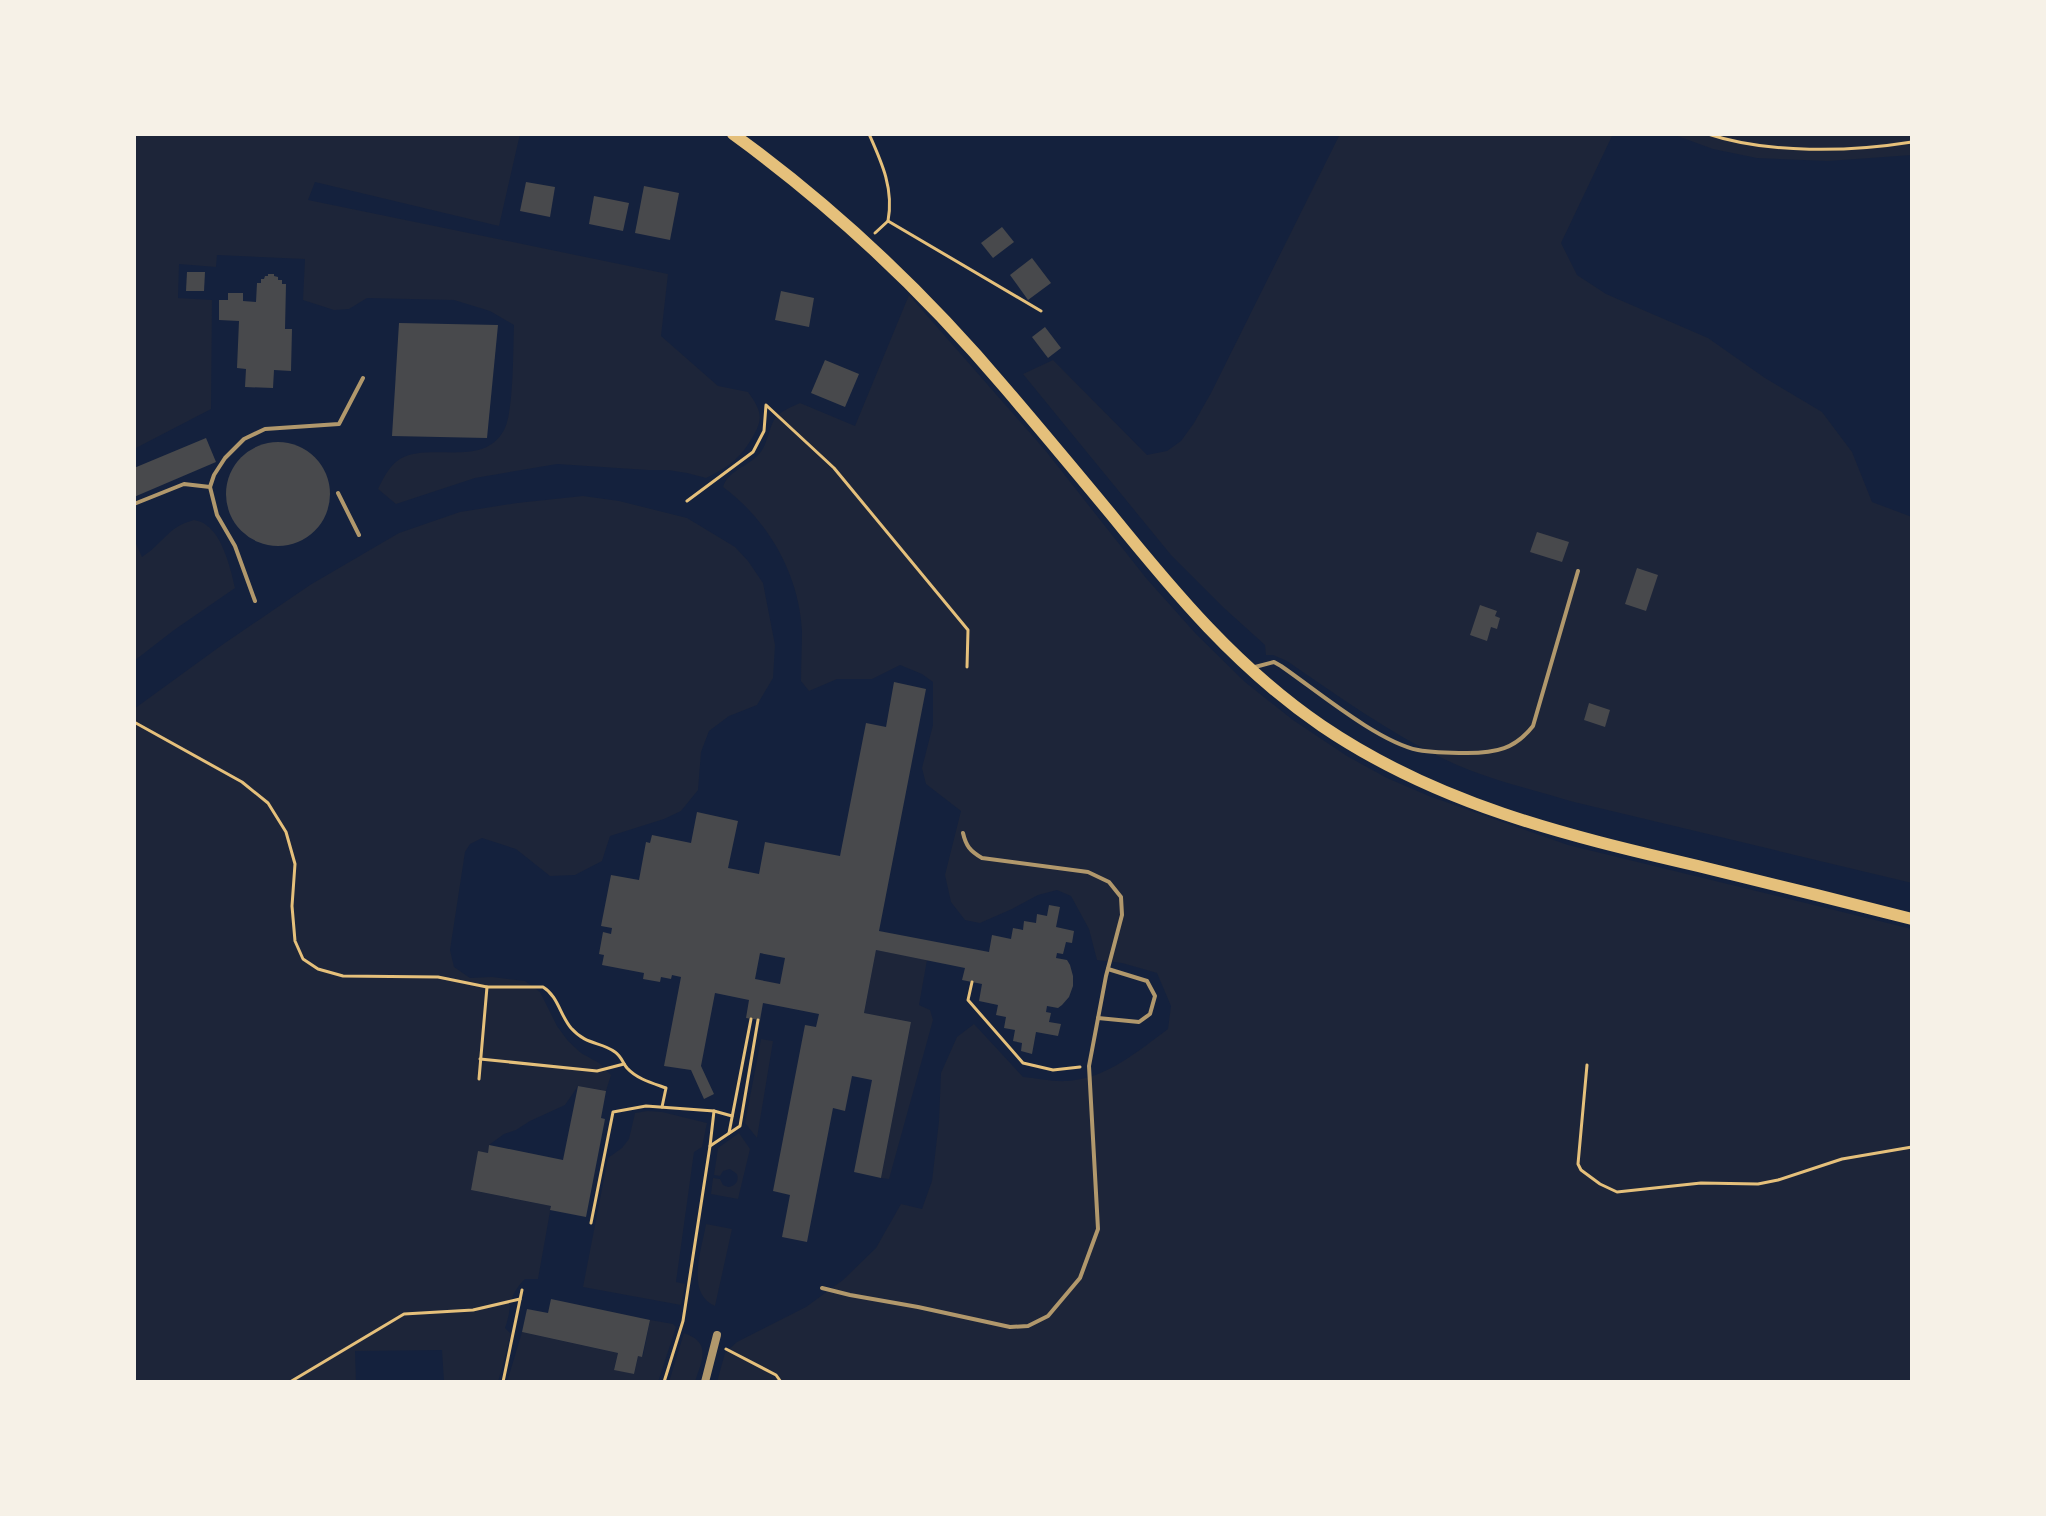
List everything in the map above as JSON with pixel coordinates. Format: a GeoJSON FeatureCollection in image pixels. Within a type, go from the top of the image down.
{"type":"FeatureCollection","features":[{"type":"Feature","properties":{"kind":"main road"},"geometry":{"type":"LineString","coordinates":[[733,134],[866,241],[950,324],[1147,561],[1249,669],[1301,711],[1361,751],[1403,774],[1454,796],[1601,844],[1912,919]]}},
{"type":"Feature","properties":{"kind":"street"},"geometry":{"type":"LineString","coordinates":[[705,1382],[716,1339]]}},
{"type":"Feature","properties":{"kind":"lane"},"geometry":{"type":"LineString","coordinates":[[255,601],[235,546],[217,515],[210,487],[214,475],[225,458],[244,439],[265,429],[339,424],[363,378]]}},
{"type":"Feature","properties":{"kind":"lane"},"geometry":{"type":"LineString","coordinates":[[134,504],[184,484],[210,487]]}},
{"type":"Feature","properties":{"kind":"lane"},"geometry":{"type":"LineString","coordinates":[[338,493],[359,535]]}},
{"type":"Feature","properties":{"kind":"lane"},"geometry":{"type":"LineString","coordinates":[[1249,669],[1274,662],[1363,723],[1408,747],[1444,753],[1480,753],[1502,749],[1523,739],[1533,726],[1578,571]]}},
{"type":"Feature","properties":{"kind":"lane"},"geometry":{"type":"LineString","coordinates":[[822,1288],[1010,1327],[1028,1326],[1048,1316],[1080,1278],[1098,1229],[1089,1066],[1122,915],[1121,897],[1109,882],[1088,872],[982,858],[965,845],[963,833]]}},
{"type":"Feature","properties":{"kind":"lane"},"geometry":{"type":"LineString","coordinates":[[1098,1018],[1139,1022],[1150,1014],[1155,996],[1147,981],[1108,969]]}},
{"type":"Feature","properties":{"kind":"path"},"geometry":{"type":"LineString","coordinates":[[866,241],[888,221],[890,191],[869,134]]}},
{"type":"Feature","properties":{"kind":"path"},"geometry":{"type":"LineString","coordinates":[[1708,134],[1770,147],[1825,148],[1912,142]]}},
{"type":"Feature","properties":{"kind":"path"},"geometry":{"type":"LineString","coordinates":[[888,221],[1041,311]]}},
{"type":"Feature","properties":{"kind":"path"},"geometry":{"type":"LineString","coordinates":[[687,501],[753,452],[764,431],[766,405],[834,468],[968,630],[967,667]]}},
{"type":"Feature","properties":{"kind":"path"},"geometry":{"type":"LineString","coordinates":[[134,722],[242,782],[268,803],[286,832],[295,864],[292,906],[295,941],[303,959],[318,969],[343,976],[438,977],[487,987],[543,987],[551,994],[575,1032],[619,1055],[630,1071],[641,1079],[666,1088],[662,1107]]}},
{"type":"Feature","properties":{"kind":"path"},"geometry":{"type":"LineString","coordinates":[[972,982],[968,1000],[1023,1063],[1053,1070],[1089,1066]]}},
{"type":"Feature","properties":{"kind":"path"},"geometry":{"type":"LineString","coordinates":[[479,1079],[487,987]]}},
{"type":"Feature","properties":{"kind":"path"},"geometry":{"type":"LineString","coordinates":[[729,1133],[751,1019]]}},
{"type":"Feature","properties":{"kind":"path"},"geometry":{"type":"LineString","coordinates":[[710,1146],[740,1126],[758,1020]]}},
{"type":"Feature","properties":{"kind":"path"},"geometry":{"type":"LineString","coordinates":[[480,1059],[597,1071],[624,1064]]}},
{"type":"Feature","properties":{"kind":"path"},"geometry":{"type":"LineString","coordinates":[[1587,1065],[1578,1164],[1581,1170],[1600,1184],[1617,1192],[1701,1183],[1758,1184],[1842,1159],[1912,1147]]}},
{"type":"Feature","properties":{"kind":"path"},"geometry":{"type":"LineString","coordinates":[[591,1223],[613,1112],[632,1107],[662,1107],[714,1111],[732,1116]]}},
{"type":"Feature","properties":{"kind":"path"},"geometry":{"type":"LineString","coordinates":[[664,1382],[683,1321],[714,1111]]}},
{"type":"Feature","properties":{"kind":"path"},"geometry":{"type":"LineString","coordinates":[[503,1382],[522,1290]]}},
{"type":"Feature","properties":{"kind":"path"},"geometry":{"type":"LineString","coordinates":[[290,1382],[404,1314],[473,1310],[520,1299]]}},
{"type":"Feature","properties":{"kind":"path"},"geometry":{"type":"LineString","coordinates":[[716,1339],[776,1375],[781,1382]]}},
{"type":"Feature","properties":{"kind":"shaded area"},"geometry":{"type":"Polygon","coordinates":[[[134,134],[520,134],[499,226],[315,182],[308,200],[668,274],[661,336],[718,386],[748,392],[759,412],[757,429],[735,460],[706,478],[668,470],[557,464],[475,478],[396,504],[378,489],[390,468],[400,459],[426,452],[470,452],[495,442],[504,430],[511,395],[514,325],[490,311],[454,300],[367,298],[349,309],[334,310],[303,300],[305,259],[217,255],[216,267],[179,264],[178,298],[212,300],[211,409],[134,449],[134,134]]]}},
{"type":"Feature","properties":{"kind":"shaded area"},"geometry":{"type":"Polygon","coordinates":[[[1340,134],[1613,134],[1561,243],[1577,275],[1606,294],[1708,338],[1765,378],[1822,412],[1852,452],[1872,502],[1912,517],[1912,883],[1525,788],[1460,766],[1403,737],[1287,661],[1266,655],[1265,645],[1171,555],[1023,374],[1053,360],[1147,455],[1167,451],[1181,441],[1211,393],[1340,134]]]}},
{"type":"Feature","properties":{"kind":"shaded area"},"geometry":{"type":"Polygon","coordinates":[[[1672,134],[1912,134],[1912,155],[1828,161],[1757,158],[1713,149],[1672,134]]]}},
{"type":"Feature","properties":{"kind":"shaded area"},"geometry":{"type":"Polygon","coordinates":[[[909,295],[1045,450],[1146,578],[1196,634],[1245,682],[1293,720],[1347,756],[1429,796],[1568,845],[1912,929],[1912,1382],[717,1382],[725,1353],[737,1342],[806,1307],[843,1280],[876,1248],[901,1204],[922,1209],[932,1181],[941,1073],[957,1037],[974,1024],[1023,1077],[1067,1081],[1108,1069],[1168,1029],[1171,1006],[1157,973],[1097,960],[1089,929],[1071,896],[1057,890],[1038,895],[980,923],[965,920],[951,902],[945,875],[961,811],[926,784],[922,768],[933,725],[933,682],[900,665],[872,679],[837,679],[809,691],[801,681],[800,610],[788,569],[754,515],[723,487],[732,474],[759,454],[779,414],[800,403],[855,426],[909,295]]]}},
{"type":"Feature","properties":{"kind":"shaded area"},"geometry":{"type":"Polygon","coordinates":[[[583,496],[619,501],[687,518],[735,547],[763,583],[775,645],[773,678],[757,705],[729,716],[709,731],[701,752],[698,790],[681,811],[610,836],[602,861],[575,875],[550,876],[516,849],[482,838],[470,844],[465,852],[450,950],[454,967],[470,978],[525,981],[540,992],[568,1041],[611,1075],[606,1091],[578,1086],[565,1105],[504,1134],[489,1145],[488,1153],[478,1152],[471,1190],[551,1206],[538,1279],[525,1279],[512,1297],[505,1328],[511,1334],[498,1382],[444,1382],[442,1350],[355,1351],[356,1382],[134,1382],[134,709],[310,585],[399,533],[460,512],[583,496]]]}},
{"type":"Feature","properties":{"kind":"shaded area"},"geometry":{"type":"Polygon","coordinates":[[[194,520],[205,524],[217,537],[235,588],[134,661],[134,539],[142,557],[171,531],[194,520]]]}},
{"type":"Feature","properties":{"kind":"shaded area"},"geometry":{"type":"Polygon","coordinates":[[[876,950],[927,960],[919,1005],[930,1010],[933,1020],[889,1179],[881,1178],[911,1022],[864,1013],[876,950]]]}},
{"type":"Feature","properties":{"kind":"shaded area"},"geometry":{"type":"Polygon","coordinates":[[[761,1039],[773,1041],[757,1138],[745,1123],[761,1039]]]}},
{"type":"Feature","properties":{"kind":"shaded area"},"geometry":{"type":"Polygon","coordinates":[[[647,1111],[707,1123],[702,1147],[694,1152],[676,1282],[685,1284],[681,1305],[583,1287],[608,1158],[629,1139],[635,1113],[647,1111]]]}},
{"type":"Feature","properties":{"kind":"shaded area"},"geometry":{"type":"Polygon","coordinates":[[[739,1133],[750,1149],[738,1199],[711,1194],[713,1178],[720,1179],[728,1187],[737,1181],[737,1174],[730,1169],[720,1176],[714,1175],[718,1148],[739,1133]]]}},
{"type":"Feature","properties":{"kind":"shaded area"},"geometry":{"type":"Polygon","coordinates":[[[706,1224],[732,1229],[715,1306],[706,1300],[698,1281],[706,1224]]]}},
{"type":"Feature","properties":{"kind":"shaded area"},"geometry":{"type":"Polygon","coordinates":[[[650,1320],[676,1327],[658,1382],[507,1382],[522,1332],[618,1353],[614,1369],[634,1374],[638,1356],[643,1356],[650,1320]]]}},
{"type":"Feature","properties":{"kind":"shaded area"},"geometry":{"type":"Polygon","coordinates":[[[684,1333],[702,1347],[700,1366],[695,1382],[669,1382],[684,1333]]]}},
{"type":"Feature","properties":{"kind":"building"},"geometry":{"type":"Polygon","coordinates":[[[526,182],[555,187],[550,217],[520,211],[526,182]]]}},
{"type":"Feature","properties":{"kind":"building"},"geometry":{"type":"Polygon","coordinates":[[[644,186],[679,193],[670,240],[635,233],[644,186]]]}},
{"type":"Feature","properties":{"kind":"building"},"geometry":{"type":"Polygon","coordinates":[[[594,196],[629,203],[623,231],[589,224],[594,196]]]}},
{"type":"Feature","properties":{"kind":"building"},"geometry":{"type":"Polygon","coordinates":[[[1002,227],[1014,242],[993,258],[981,243],[1002,227]]]}},
{"type":"Feature","properties":{"kind":"building"},"geometry":{"type":"Polygon","coordinates":[[[1032,258],[1051,283],[1028,300],[1010,275],[1032,258]]]}},
{"type":"Feature","properties":{"kind":"building"},"geometry":{"type":"Polygon","coordinates":[[[187,272],[205,272],[204,291],[186,291],[187,272]]]}},
{"type":"Feature","properties":{"kind":"building"},"geometry":{"type":"Polygon","coordinates":[[[274,274],[282,280],[282,284],[286,284],[285,329],[292,329],[291,371],[274,370],[273,388],[245,387],[246,369],[237,368],[239,321],[219,320],[219,300],[228,300],[228,293],[243,293],[243,301],[256,302],[257,283],[261,283],[261,279],[274,274]]]}},
{"type":"Feature","properties":{"kind":"building"},"geometry":{"type":"Polygon","coordinates":[[[781,291],[814,298],[809,327],[775,320],[781,291]]]}},
{"type":"Feature","properties":{"kind":"building"},"geometry":{"type":"Polygon","coordinates":[[[399,323],[498,325],[487,438],[392,436],[399,323]]]}},
{"type":"Feature","properties":{"kind":"building"},"geometry":{"type":"Polygon","coordinates":[[[1045,327],[1061,348],[1048,358],[1032,337],[1045,327]]]}},
{"type":"Feature","properties":{"kind":"building"},"geometry":{"type":"Polygon","coordinates":[[[825,360],[859,374],[845,407],[811,393],[825,360]]]}},
{"type":"Feature","properties":{"kind":"building"},"geometry":{"type":"Polygon","coordinates":[[[206,438],[216,462],[134,497],[134,468],[206,438]]]}},
{"type":"Feature","properties":{"kind":"building"},"geometry":{"type":"Polygon","coordinates":[[[278,442],[298,446],[315,457],[326,474],[330,494],[326,514],[315,531],[298,542],[278,546],[258,542],[241,531],[230,514],[226,494],[230,474],[241,457],[258,446],[278,442]]]}},
{"type":"Feature","properties":{"kind":"building"},"geometry":{"type":"Polygon","coordinates":[[[1537,532],[1569,542],[1562,562],[1530,552],[1537,532]]]}},
{"type":"Feature","properties":{"kind":"building"},"geometry":{"type":"Polygon","coordinates":[[[1637,568],[1658,575],[1646,611],[1625,604],[1637,568]]]}},
{"type":"Feature","properties":{"kind":"building"},"geometry":{"type":"Polygon","coordinates":[[[1480,605],[1497,611],[1495,616],[1500,618],[1497,629],[1491,627],[1487,641],[1470,635],[1480,605]]]}},
{"type":"Feature","properties":{"kind":"building"},"geometry":{"type":"Polygon","coordinates":[[[894,682],[926,689],[879,931],[989,952],[992,935],[1011,939],[1013,928],[1023,930],[1024,921],[1036,923],[1037,914],[1047,916],[1049,905],[1060,907],[1056,927],[1074,931],[1072,943],[1066,942],[1063,954],[1057,953],[1056,958],[1067,960],[1073,986],[1062,1005],[1058,1008],[1047,1006],[1046,1012],[1051,1013],[1049,1022],[1061,1024],[1058,1036],[1036,1032],[1032,1054],[1021,1051],[1022,1043],[1013,1041],[1015,1030],[1004,1028],[1006,1017],[996,1015],[998,1005],[979,1001],[982,984],[962,980],[965,968],[876,950],[864,1013],[911,1022],[881,1178],[854,1172],[872,1080],[852,1076],[845,1111],[833,1108],[807,1242],[782,1237],[790,1195],[773,1191],[805,1025],[816,1027],[819,1014],[763,1003],[760,1020],[746,1018],[749,1000],[715,993],[701,1066],[714,1094],[704,1099],[691,1070],[664,1066],[681,977],[661,977],[660,982],[643,979],[644,973],[602,965],[604,955],[599,954],[603,932],[611,934],[612,928],[601,926],[611,875],[639,880],[646,842],[650,843],[652,835],[691,843],[697,812],[738,821],[728,868],[759,874],[765,842],[840,856],[866,723],[886,727],[894,682]],[[760,953],[755,979],[780,984],[785,958],[760,953]]]}},
{"type":"Feature","properties":{"kind":"building"},"geometry":{"type":"Polygon","coordinates":[[[1589,703],[1610,710],[1605,727],[1584,720],[1589,703]]]}},
{"type":"Feature","properties":{"kind":"building"},"geometry":{"type":"Polygon","coordinates":[[[578,1086],[606,1091],[601,1118],[605,1119],[586,1217],[550,1210],[551,1206],[471,1190],[478,1151],[488,1153],[489,1145],[563,1160],[578,1086]]]}},
{"type":"Feature","properties":{"kind":"building"},"geometry":{"type":"Polygon","coordinates":[[[551,1299],[650,1320],[642,1357],[638,1356],[634,1374],[614,1370],[618,1353],[522,1332],[527,1309],[548,1313],[551,1299]]]}}]}
